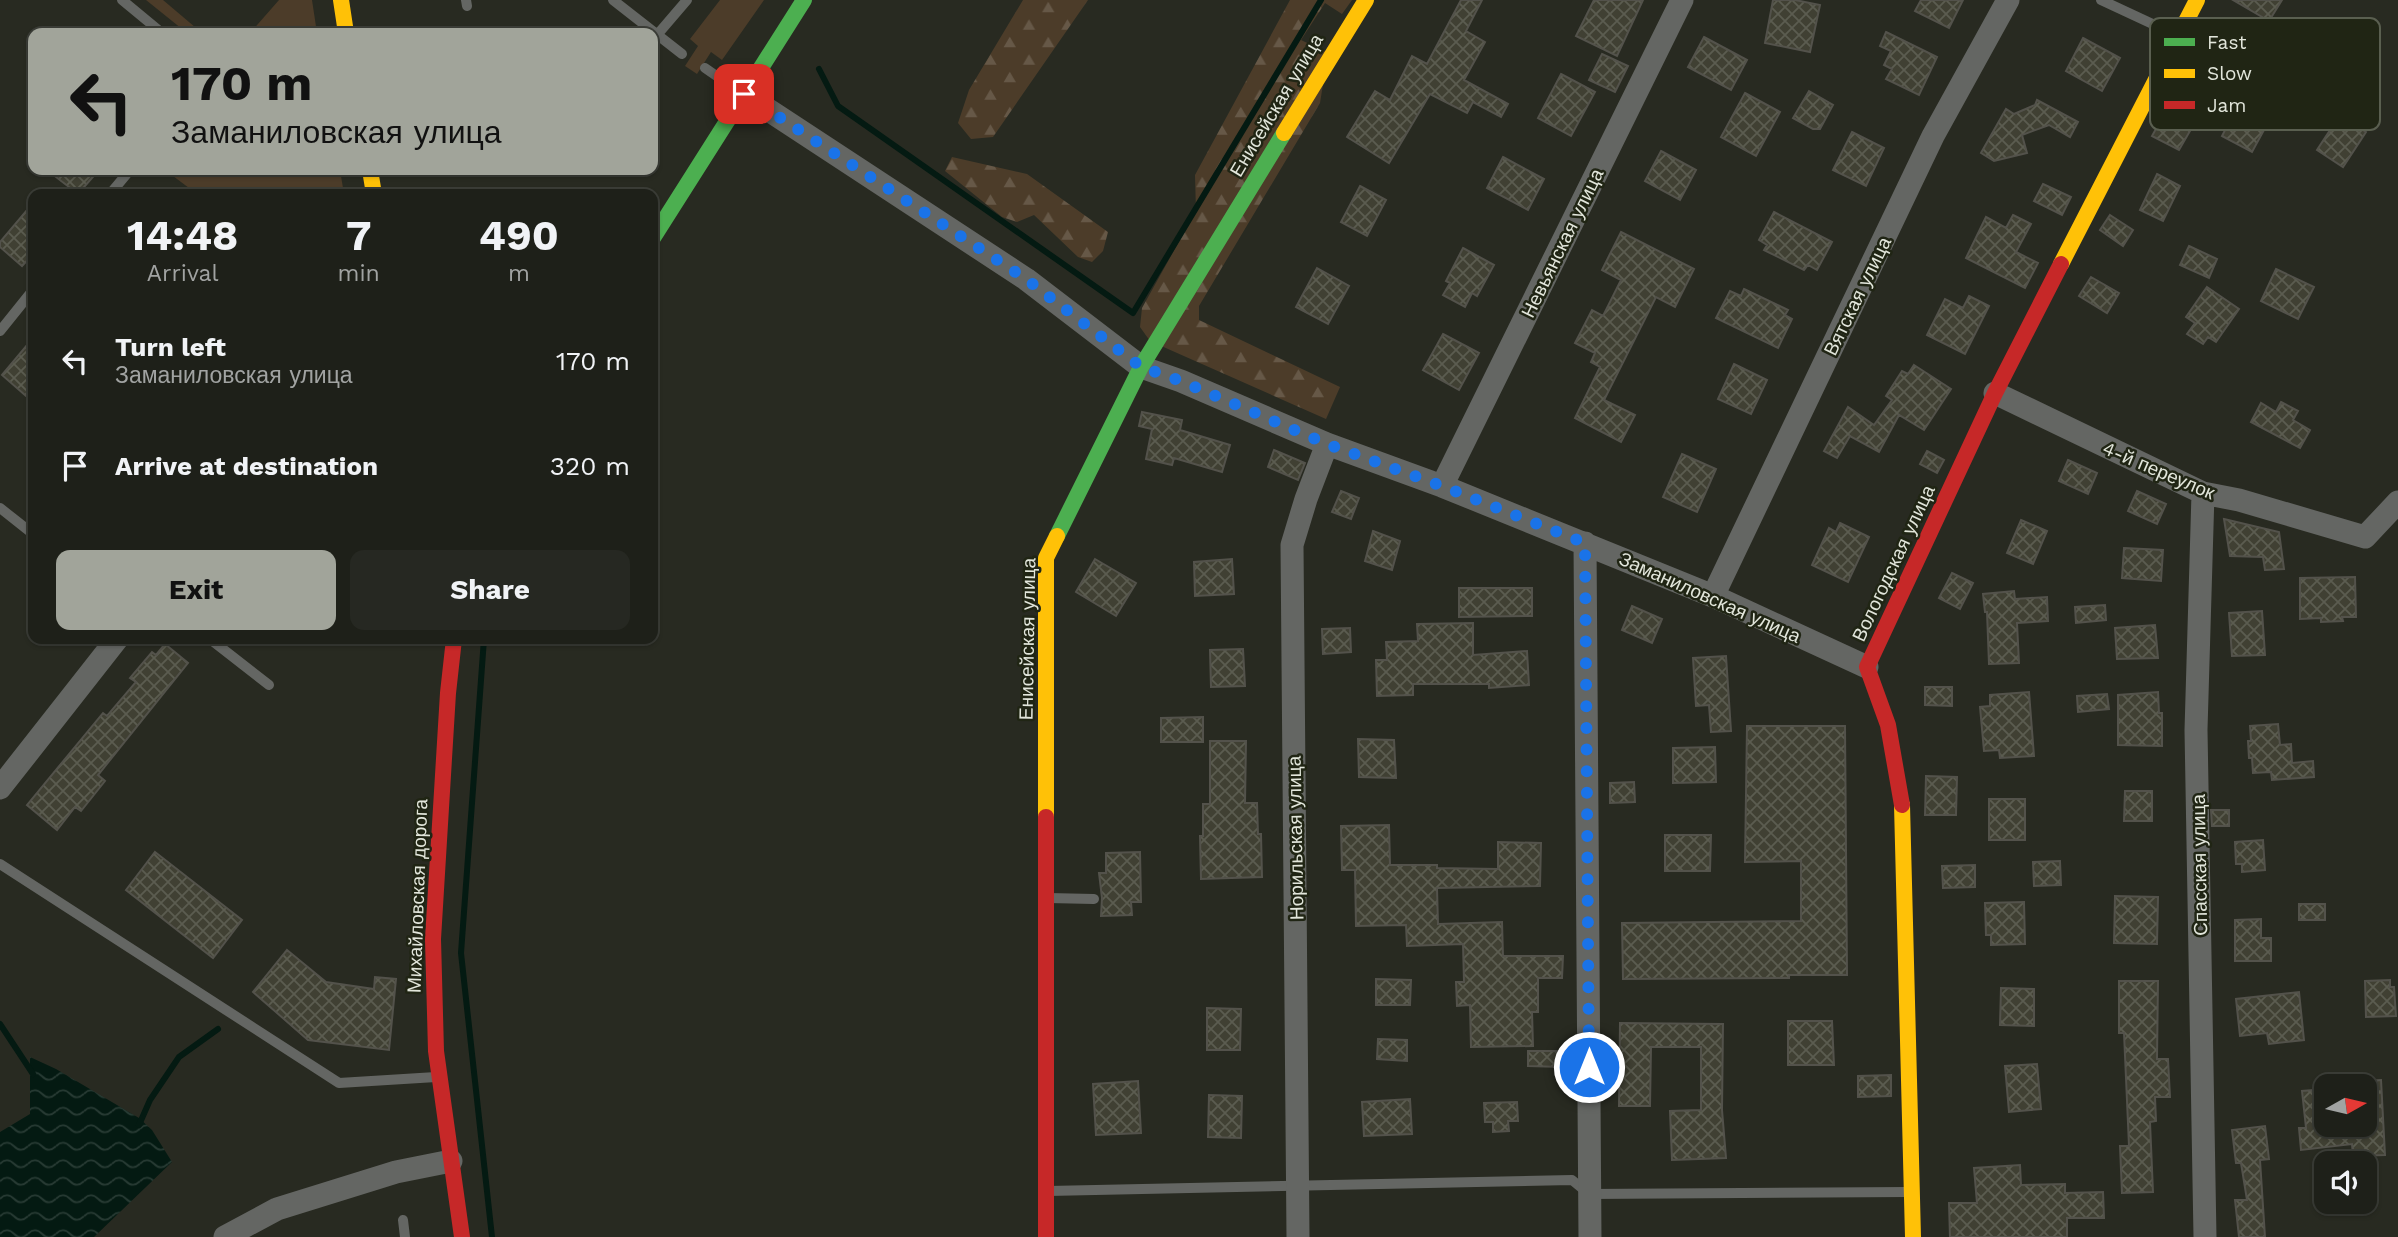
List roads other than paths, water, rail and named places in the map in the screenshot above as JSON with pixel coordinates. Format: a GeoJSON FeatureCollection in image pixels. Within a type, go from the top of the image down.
{"type":"FeatureCollection","features":[{"type":"Feature","properties":{"kind":"street"},"geometry":{"type":"LineString","coordinates":[[341,0],[345,28]]}},
{"type":"Feature","properties":{"kind":"street"},"geometry":{"type":"LineString","coordinates":[[658,230],[804,0]]}},
{"type":"Feature","properties":{"kind":"street","name":"Енисейская улица"},"geometry":{"type":"LineString","coordinates":[[1046,1237],[1046,558],[1141,367],[1366,0]]}},
{"type":"Feature","properties":{"kind":"street","name":"Невьянская улица"},"geometry":{"type":"LineString","coordinates":[[1442,486],[1682,0]]}},
{"type":"Feature","properties":{"kind":"street","name":"Вятская улица"},"geometry":{"type":"LineString","coordinates":[[1713,596],[1933,136],[2008,0]]}},
{"type":"Feature","properties":{"kind":"street","name":"Вологодская улица"},"geometry":{"type":"LineString","coordinates":[[2188,18],[2197,0]]}},
{"type":"Feature","properties":{"kind":"street","name":"Вологодская улица"},"geometry":{"type":"LineString","coordinates":[[1913,1237],[1903,811],[1888,725],[1867,667],[1995,393],[2150,91]]}},
{"type":"Feature","properties":{"kind":"street","name":"Заманиловская улица"},"geometry":{"type":"LineString","coordinates":[[744,94],[1026,279],[1141,367],[1181,381],[1327,444],[1585,543],[1713,596],[1867,667]]}},
{"type":"Feature","properties":{"kind":"street","name":"4-й переулок"},"geometry":{"type":"LineString","coordinates":[[1995,393],[2203,494],[2239,500],[2365,537],[2398,502]]}},
{"type":"Feature","properties":{"kind":"street","name":"Норильская улица"},"geometry":{"type":"LineString","coordinates":[[1298,1237],[1292,545],[1327,444]]}},
{"type":"Feature","properties":{"kind":"street","name":"Спасская улица"},"geometry":{"type":"LineString","coordinates":[[2203,494],[2196,730],[2205,1237]]}},
{"type":"Feature","properties":{"kind":"street"},"geometry":{"type":"LineString","coordinates":[[1585,543],[1590,1237]]}},
{"type":"Feature","properties":{"kind":"street"},"geometry":{"type":"LineString","coordinates":[[0,788],[113,644]]}},
{"type":"Feature","properties":{"kind":"street","name":"Михайловская дорога"},"geometry":{"type":"LineString","coordinates":[[454,644],[433,939],[436,1051],[463,1237]]}},
{"type":"Feature","properties":{"kind":"street"},"geometry":{"type":"LineString","coordinates":[[225,1237],[277,1209],[397,1172],[451,1161]]}},
{"type":"Feature","properties":{"kind":"lane"},"geometry":{"type":"LineString","coordinates":[[122,0],[156,28]]}},
{"type":"Feature","properties":{"kind":"lane"},"geometry":{"type":"LineString","coordinates":[[613,0],[648,28]]}},
{"type":"Feature","properties":{"kind":"lane"},"geometry":{"type":"LineString","coordinates":[[658,34],[687,0]]}},
{"type":"Feature","properties":{"kind":"lane"},"geometry":{"type":"LineString","coordinates":[[2101,0],[2150,23]]}},
{"type":"Feature","properties":{"kind":"lane"},"geometry":{"type":"LineString","coordinates":[[658,36],[682,54]]}},
{"type":"Feature","properties":{"kind":"lane"},"geometry":{"type":"LineString","coordinates":[[705,68],[744,94]]}},
{"type":"Feature","properties":{"kind":"lane"},"geometry":{"type":"LineString","coordinates":[[114,189],[126,175]]}},
{"type":"Feature","properties":{"kind":"lane"},"geometry":{"type":"LineString","coordinates":[[0,331],[28,296]]}},
{"type":"Feature","properties":{"kind":"lane"},"geometry":{"type":"LineString","coordinates":[[0,508],[28,530]]}},
{"type":"Feature","properties":{"kind":"lane"},"geometry":{"type":"LineString","coordinates":[[216,644],[269,685]]}},
{"type":"Feature","properties":{"kind":"lane"},"geometry":{"type":"LineString","coordinates":[[0,864],[339,1083],[439,1077]]}},
{"type":"Feature","properties":{"kind":"lane"},"geometry":{"type":"LineString","coordinates":[[1045,898],[1094,899]]}},
{"type":"Feature","properties":{"kind":"lane"},"geometry":{"type":"LineString","coordinates":[[1046,1191],[1572,1180],[1589,1194],[1912,1192]]}},
{"type":"Feature","properties":{"kind":"lane"},"geometry":{"type":"LineString","coordinates":[[403,1220],[405,1237]]}},
{"type":"Feature","properties":{"kind":"water"},"geometry":{"type":"Polygon","coordinates":[[[30,1057],[56,1069],[139,1118],[152,1130],[172,1162],[94,1237],[0,1237],[0,1132],[30,1114],[30,1057]]]}},
{"type":"Feature","properties":{"kind":"waterway"},"geometry":{"type":"LineString","coordinates":[[819,69],[838,106],[1133,313],[1321,0]]}},
{"type":"Feature","properties":{"kind":"waterway"},"geometry":{"type":"LineString","coordinates":[[484,644],[461,953],[492,1237]]}},
{"type":"Feature","properties":{"kind":"waterway"},"geometry":{"type":"LineString","coordinates":[[0,1024],[33,1074]]}},
{"type":"Feature","properties":{"kind":"waterway"},"geometry":{"type":"LineString","coordinates":[[139,1125],[150,1100],[179,1057],[218,1029]]}}]}
